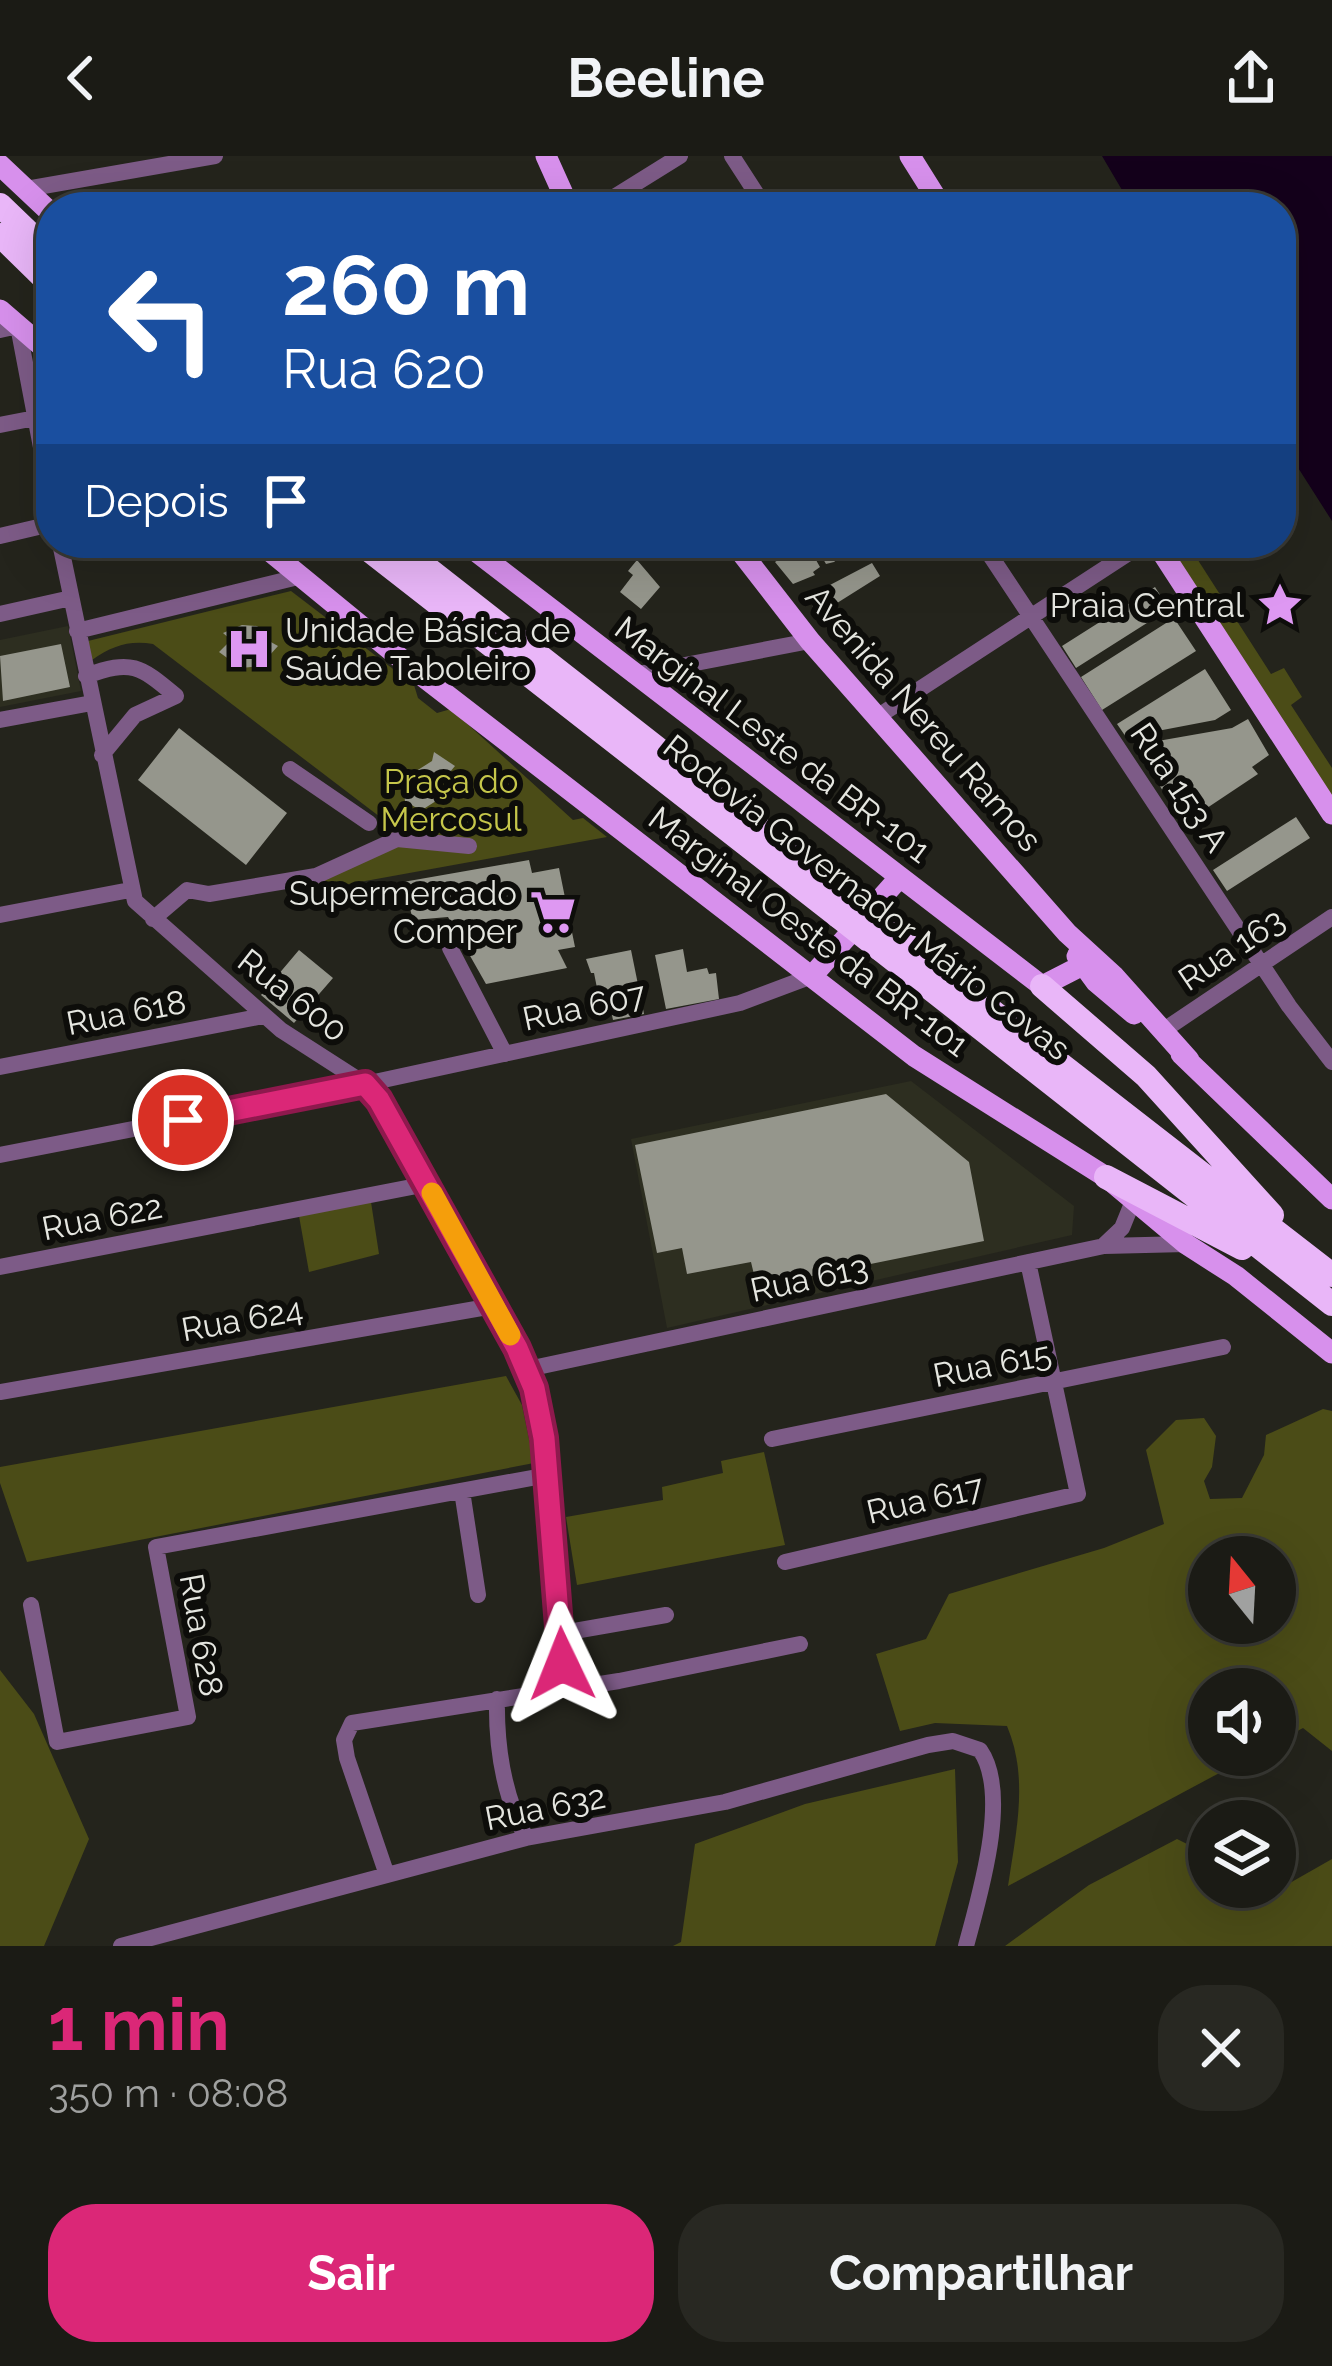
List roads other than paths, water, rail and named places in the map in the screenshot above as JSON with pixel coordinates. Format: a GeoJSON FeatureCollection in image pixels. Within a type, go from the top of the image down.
{"type":"FeatureCollection","features":[{"type":"Feature","properties":{"kind":"highway"},"geometry":{"type":"LineString","coordinates":[[0,205],[36,240]]}},
{"type":"Feature","properties":{"kind":"highway"},"geometry":{"type":"LineString","coordinates":[[0,236],[36,271]]}},
{"type":"Feature","properties":{"kind":"highway","name":"Rodovia Governador Mário Covas"},"geometry":{"type":"LineString","coordinates":[[380,558],[844,908]]}},
{"type":"Feature","properties":{"kind":"highway","name":"Rodovia Governador Mário Covas"},"geometry":{"type":"LineString","coordinates":[[413,558],[844,908],[1301,1265],[1332,1304]]}},
{"type":"Feature","properties":{"kind":"highway"},"geometry":{"type":"LineString","coordinates":[[1042,986],[1169,1099],[1301,1265]]}},
{"type":"Feature","properties":{"kind":"highway"},"geometry":{"type":"LineString","coordinates":[[1106,1177],[1301,1265]]}},
{"type":"Feature","properties":{"kind":"highway","name":"Rodovia Governador Mário Covas"},"geometry":{"type":"LineString","coordinates":[[1301,1265],[1332,1275]]}},
{"type":"Feature","properties":{"kind":"main road"},"geometry":{"type":"LineString","coordinates":[[546,156],[562,192]]}},
{"type":"Feature","properties":{"kind":"main road"},"geometry":{"type":"LineString","coordinates":[[910,156],[933,192]]}},
{"type":"Feature","properties":{"kind":"main road"},"geometry":{"type":"LineString","coordinates":[[0,165],[36,199]]}},
{"type":"Feature","properties":{"kind":"main road"},"geometry":{"type":"LineString","coordinates":[[0,310],[9,328],[36,345]]}},
{"type":"Feature","properties":{"kind":"main road","name":"Marginal Oeste da BR-101"},"geometry":{"type":"LineString","coordinates":[[277,558],[914,1056],[1106,1177],[1186,1244],[1236,1276],[1332,1353]]}},
{"type":"Feature","properties":{"kind":"main road","name":"Marginal Leste da BR-101"},"geometry":{"type":"LineString","coordinates":[[484,558],[1042,986]]}},
{"type":"Feature","properties":{"kind":"main road","name":"Avenida Nereu Ramos"},"geometry":{"type":"LineString","coordinates":[[751,558],[810,641],[1067,933],[1114,976],[1189,1060]]}},
{"type":"Feature","properties":{"kind":"main road"},"geometry":{"type":"LineString","coordinates":[[1166,558],[1332,814]]}},
{"type":"Feature","properties":{"kind":"main road"},"geometry":{"type":"LineString","coordinates":[[812,976],[900,877]]}},
{"type":"Feature","properties":{"kind":"main road","name":"Avenida Nereu Ramos"},"geometry":{"type":"LineString","coordinates":[[1067,933],[1081,966],[1189,1060],[1332,1198]]}},
{"type":"Feature","properties":{"kind":"main road"},"geometry":{"type":"LineString","coordinates":[[1042,986],[1081,966],[1114,976]]}},
{"type":"Feature","properties":{"kind":"street"},"geometry":{"type":"LineString","coordinates":[[26,189],[215,156]]}},
{"type":"Feature","properties":{"kind":"street"},"geometry":{"type":"LineString","coordinates":[[622,192],[680,156]]}},
{"type":"Feature","properties":{"kind":"street"},"geometry":{"type":"LineString","coordinates":[[732,156],[755,192]]}},
{"type":"Feature","properties":{"kind":"street"},"geometry":{"type":"LineString","coordinates":[[9,328],[36,423]]}},
{"type":"Feature","properties":{"kind":"street"},"geometry":{"type":"LineString","coordinates":[[0,425],[35,418]]}},
{"type":"Feature","properties":{"kind":"street"},"geometry":{"type":"LineString","coordinates":[[0,536],[36,528]]}},
{"type":"Feature","properties":{"kind":"street","name":"Rua 600"},"geometry":{"type":"LineString","coordinates":[[63,558],[134,901],[263,1016],[365,1084],[379,1100],[528,1369],[540,1411],[562,1633],[556,1690]]}},
{"type":"Feature","properties":{"kind":"street","name":"Rua 153 A"},"geometry":{"type":"LineString","coordinates":[[992,558],[1332,1062]]}},
{"type":"Feature","properties":{"kind":"street"},"geometry":{"type":"LineString","coordinates":[[877,717],[1121,558]]}},
{"type":"Feature","properties":{"kind":"street"},"geometry":{"type":"LineString","coordinates":[[77,631],[298,577]]}},
{"type":"Feature","properties":{"kind":"street"},"geometry":{"type":"LineString","coordinates":[[0,614],[71,598]]}},
{"type":"Feature","properties":{"kind":"street"},"geometry":{"type":"LineString","coordinates":[[633,675],[810,641]]}},
{"type":"Feature","properties":{"kind":"street"},"geometry":{"type":"LineString","coordinates":[[86,676],[120,664],[143,669],[176,695],[135,715],[102,755]]}},
{"type":"Feature","properties":{"kind":"street"},"geometry":{"type":"LineString","coordinates":[[0,720],[92,703]]}},
{"type":"Feature","properties":{"kind":"street"},"geometry":{"type":"LineString","coordinates":[[290,769],[369,823]]}},
{"type":"Feature","properties":{"kind":"street"},"geometry":{"type":"LineString","coordinates":[[153,919],[187,890],[208,894],[316,876],[397,839],[470,846]]}},
{"type":"Feature","properties":{"kind":"street"},"geometry":{"type":"LineString","coordinates":[[0,915],[130,890]]}},
{"type":"Feature","properties":{"kind":"street","name":"Rua 163"},"geometry":{"type":"LineString","coordinates":[[1164,1030],[1332,917]]}},
{"type":"Feature","properties":{"kind":"street"},"geometry":{"type":"LineString","coordinates":[[450,948],[505,1054]]}},
{"type":"Feature","properties":{"kind":"street","name":"Rua 607"},"geometry":{"type":"LineString","coordinates":[[0,1155],[365,1084],[740,1003],[812,976]]}},
{"type":"Feature","properties":{"kind":"street","name":"Rua 618"},"geometry":{"type":"LineString","coordinates":[[0,1067],[263,1016]]}},
{"type":"Feature","properties":{"kind":"street","name":"Rua 622"},"geometry":{"type":"LineString","coordinates":[[0,1267],[427,1184]]}},
{"type":"Feature","properties":{"kind":"street"},"geometry":{"type":"LineString","coordinates":[[1104,1246],[1122,1228],[1133,1201]]}},
{"type":"Feature","properties":{"kind":"street","name":"Rua 613"},"geometry":{"type":"LineString","coordinates":[[528,1369],[1104,1246],[1186,1244]]}},
{"type":"Feature","properties":{"kind":"street"},"geometry":{"type":"LineString","coordinates":[[1028,1262],[1054,1382]]}},
{"type":"Feature","properties":{"kind":"street","name":"Rua 624"},"geometry":{"type":"LineString","coordinates":[[0,1392],[494,1306]]}},
{"type":"Feature","properties":{"kind":"street","name":"Rua 615"},"geometry":{"type":"LineString","coordinates":[[772,1439],[1223,1347]]}},
{"type":"Feature","properties":{"kind":"street","name":"Rua 617"},"geometry":{"type":"LineString","coordinates":[[785,1562],[1078,1494],[1054,1382]]}},
{"type":"Feature","properties":{"kind":"street","name":"Rua 628"},"geometry":{"type":"LineString","coordinates":[[31,1605],[57,1742],[188,1717],[155,1547],[548,1475]]}},
{"type":"Feature","properties":{"kind":"street"},"geometry":{"type":"LineString","coordinates":[[462,1491],[478,1595]]}},
{"type":"Feature","properties":{"kind":"street"},"geometry":{"type":"LineString","coordinates":[[562,1633],[666,1615]]}},
{"type":"Feature","properties":{"kind":"street"},"geometry":{"type":"LineString","coordinates":[[387,1876],[344,1740],[347,1727],[357,1721],[673,1672],[800,1644]]}},
{"type":"Feature","properties":{"kind":"street"},"geometry":{"type":"LineString","coordinates":[[497,1699],[500,1764],[526,1838]]}},
{"type":"Feature","properties":{"kind":"street","name":"Rua 632"},"geometry":{"type":"LineString","coordinates":[[121,1946],[153,1942],[526,1838],[725,1802],[953,1741],[980,1750],[990,1767],[988,1850],[966,1946]]}},
{"type":"Feature","properties":{"kind":"place","name":"Praia Central"},"geometry":{"type":"Point","coordinates":[1280,605]}},
{"type":"Feature","properties":{"kind":"place","name":"Unidade Básica de Saúde Taboleiro"},"geometry":{"type":"Point","coordinates":[249,649]}},
{"type":"Feature","properties":{"kind":"place","name":"Supermercado Comper"},"geometry":{"type":"Point","coordinates":[553,912]}},
{"type":"Feature","properties":{"kind":"park label","name":"Praça do Mercosul"},"geometry":{"type":"Point","coordinates":[451,800]}}]}
